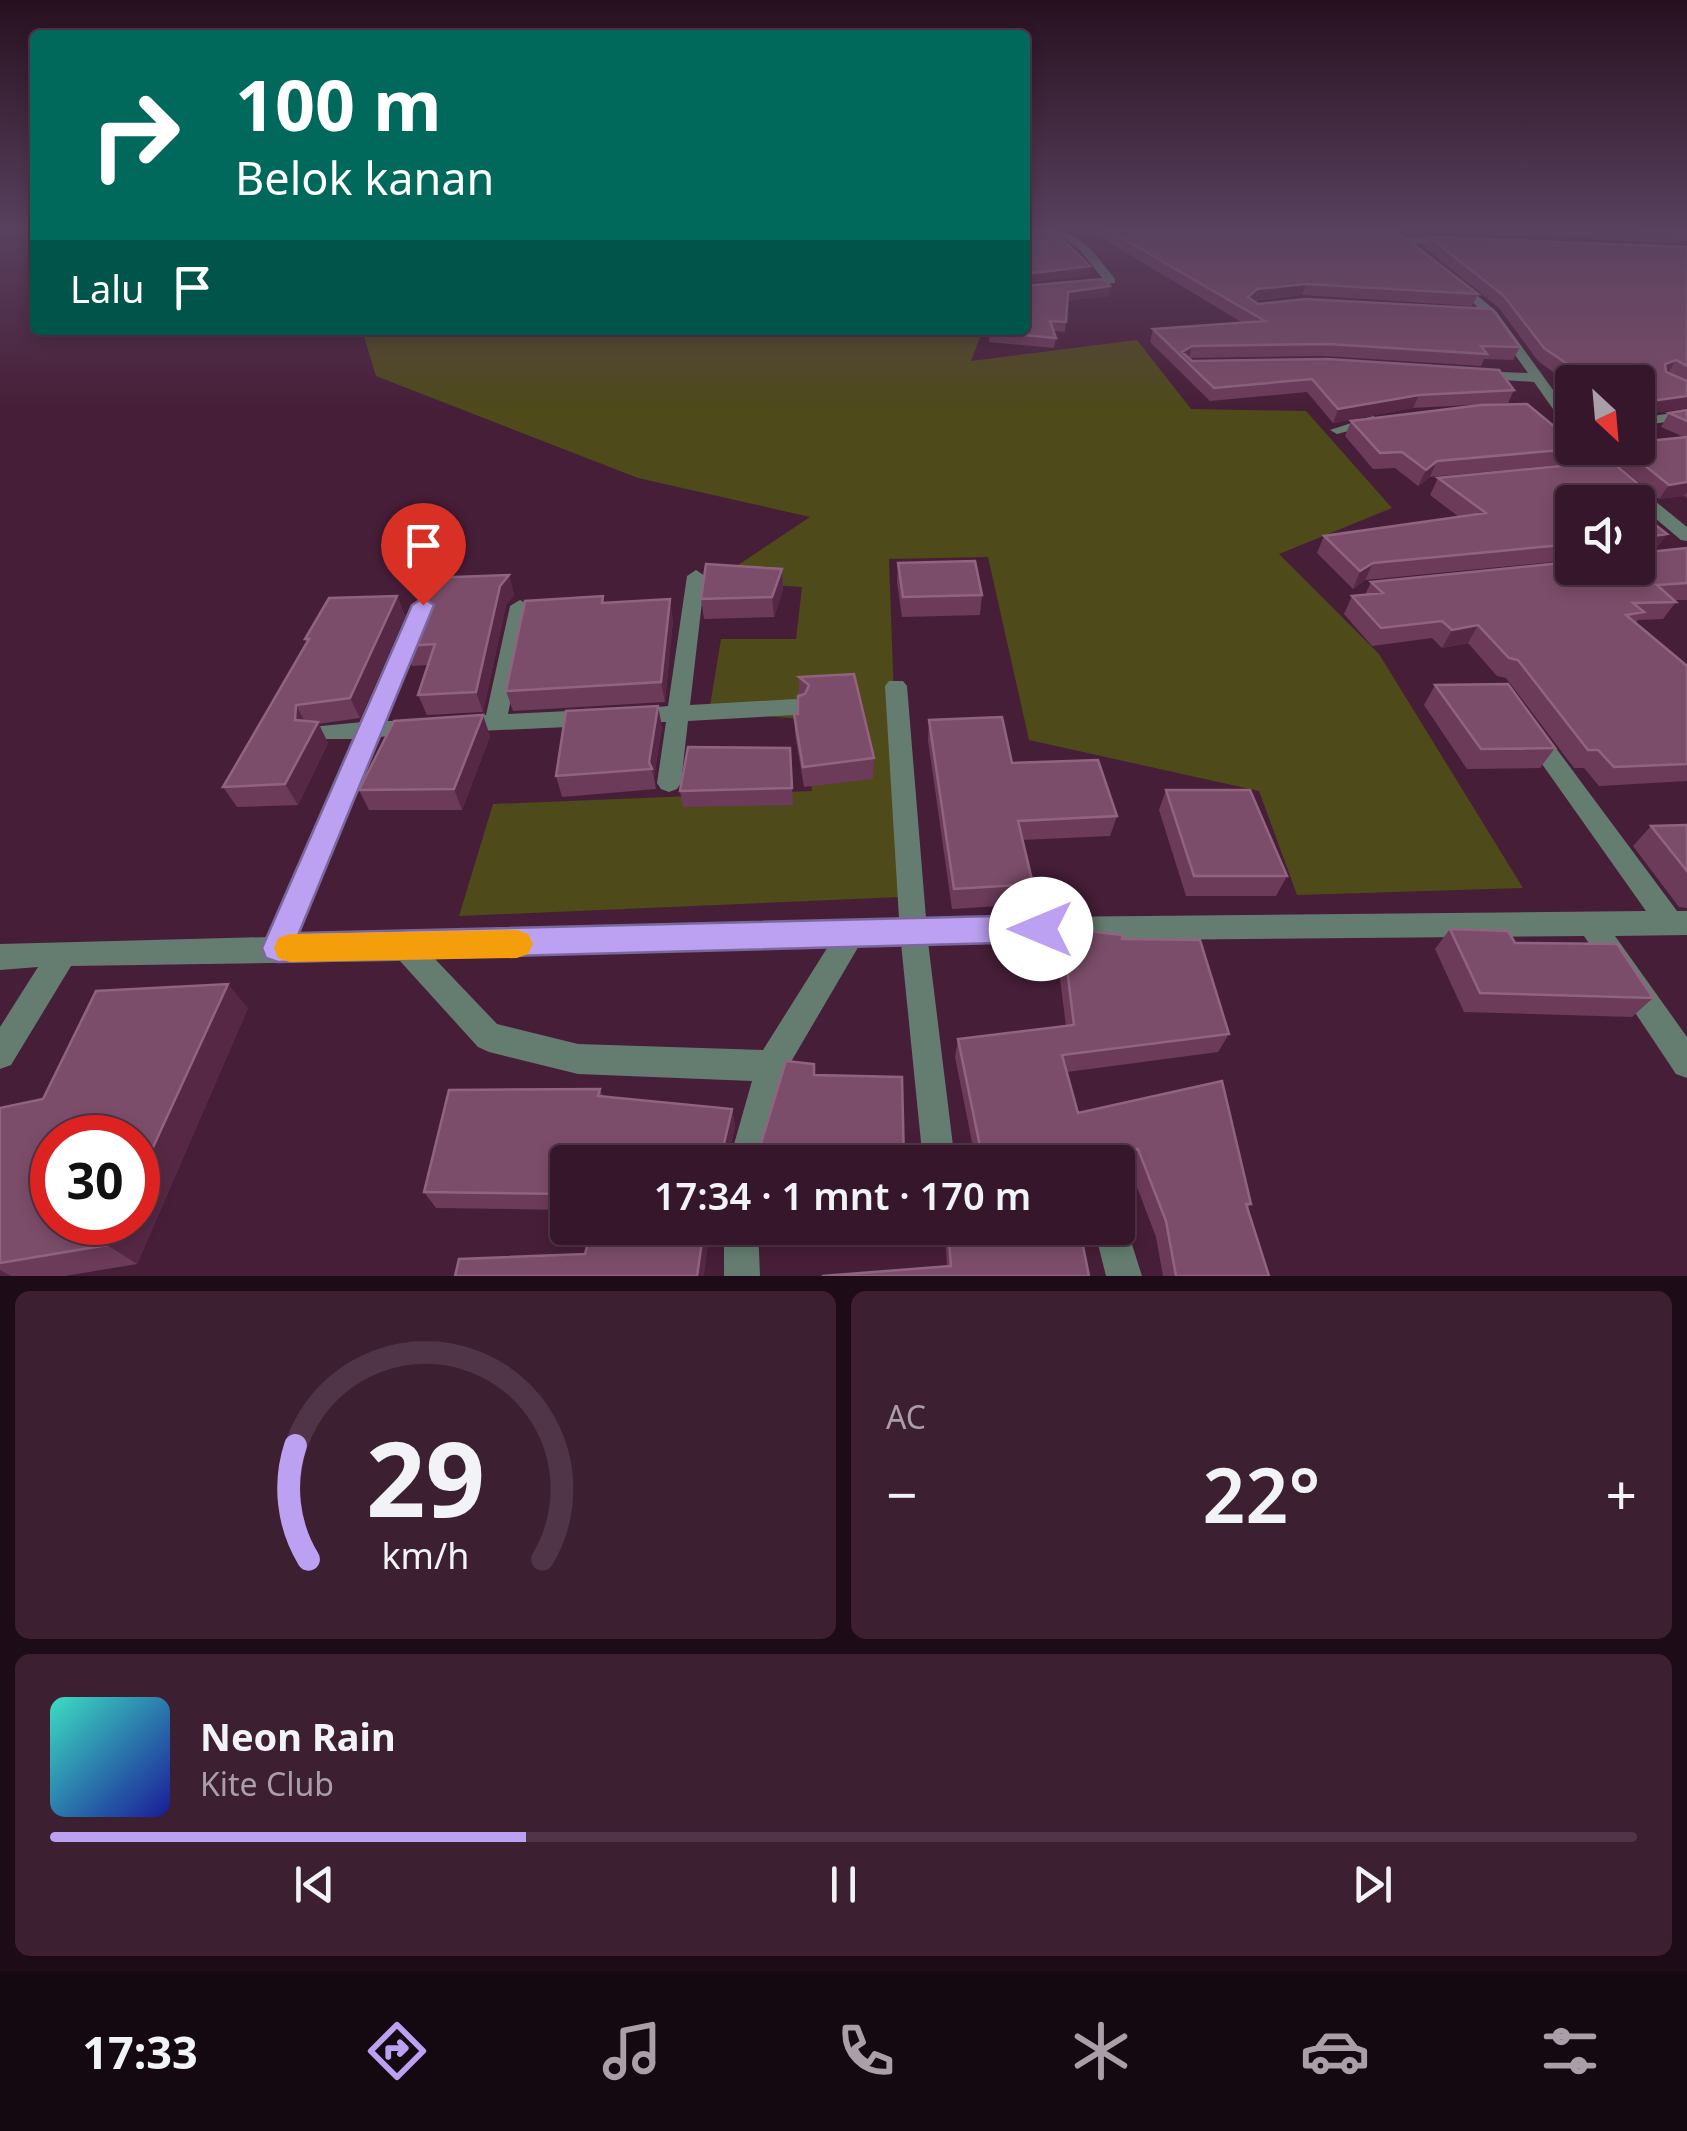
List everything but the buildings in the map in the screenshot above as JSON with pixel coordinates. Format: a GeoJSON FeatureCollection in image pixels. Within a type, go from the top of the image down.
{"type":"FeatureCollection","features":[{"type":"Feature","properties":{"kind":"street"},"geometry":{"type":"LineString","coordinates":[[1466,291],[1492,314],[1555,400]]}},
{"type":"Feature","properties":{"kind":"street"},"geometry":{"type":"LineString","coordinates":[[1473,313],[1492,314]]}},
{"type":"Feature","properties":{"kind":"street"},"geometry":{"type":"LineString","coordinates":[[1461,375],[1540,378]]}},
{"type":"Feature","properties":{"kind":"street"},"geometry":{"type":"LineString","coordinates":[[1547,412],[1555,415]]}},
{"type":"Feature","properties":{"kind":"street"},"geometry":{"type":"LineString","coordinates":[[1655,420],[1687,415]]}},
{"type":"Feature","properties":{"kind":"street"},"geometry":{"type":"LineString","coordinates":[[1337,430],[1387,417]]}},
{"type":"Feature","properties":{"kind":"street"},"geometry":{"type":"LineString","coordinates":[[1603,465],[1687,536]]}},
{"type":"Feature","properties":{"kind":"street"},"geometry":{"type":"LineString","coordinates":[[1586,470],[1606,468]]}},
{"type":"Feature","properties":{"kind":"street"},"geometry":{"type":"LineString","coordinates":[[669,783],[696,576]]}},
{"type":"Feature","properties":{"kind":"street"},"geometry":{"type":"LineString","coordinates":[[278,948],[423,605]]}},
{"type":"Feature","properties":{"kind":"street"},"geometry":{"type":"LineString","coordinates":[[496,721],[520,606]]}},
{"type":"Feature","properties":{"kind":"street"},"geometry":{"type":"LineString","coordinates":[[896,686],[913,930],[937,1145]]}},
{"type":"Feature","properties":{"kind":"street"},"geometry":{"type":"LineString","coordinates":[[318,732],[795,707]]}},
{"type":"Feature","properties":{"kind":"street"},"geometry":{"type":"LineString","coordinates":[[1520,716],[1678,923]]}},
{"type":"Feature","properties":{"kind":"street"},"geometry":{"type":"LineString","coordinates":[[0,957],[406,948],[913,930],[1678,923]]}},
{"type":"Feature","properties":{"kind":"street"},"geometry":{"type":"LineString","coordinates":[[1591,924],[1687,1062]]}},
{"type":"Feature","properties":{"kind":"street"},"geometry":{"type":"LineString","coordinates":[[749,1145],[771,1066],[852,933]]}},
{"type":"Feature","properties":{"kind":"street"},"geometry":{"type":"LineString","coordinates":[[406,948],[489,1036],[578,1059],[771,1066]]}},
{"type":"Feature","properties":{"kind":"street"},"geometry":{"type":"LineString","coordinates":[[0,1054],[62,953]]}},
{"type":"Feature","properties":{"kind":"street"},"geometry":{"type":"LineString","coordinates":[[741,1245],[742,1276]]}},
{"type":"Feature","properties":{"kind":"street"},"geometry":{"type":"LineString","coordinates":[[1116,1245],[1124,1276]]}},
{"type":"Feature","properties":{"kind":"shaded area"},"geometry":{"type":"Polygon","coordinates":[[[364,335],[981,335],[971,361],[1137,340],[1191,409],[1306,411],[1392,508],[1279,554],[1379,654],[1523,888],[1297,895],[1259,791],[1029,740],[988,557],[889,559],[901,897],[459,916],[493,804],[812,791],[804,719],[709,712],[721,639],[796,639],[802,587],[714,581],[810,517],[638,478],[376,376],[364,335]]]}},
{"type":"Feature","properties":{"kind":"slow traffic"},"geometry":{"type":"LineString","coordinates":[[290,948],[517,944]]}},
{"type":"Feature","properties":{"kind":"route"},"geometry":{"type":"LineString","coordinates":[[423,605],[278,948],[406,948],[1041,929]]}}]}
